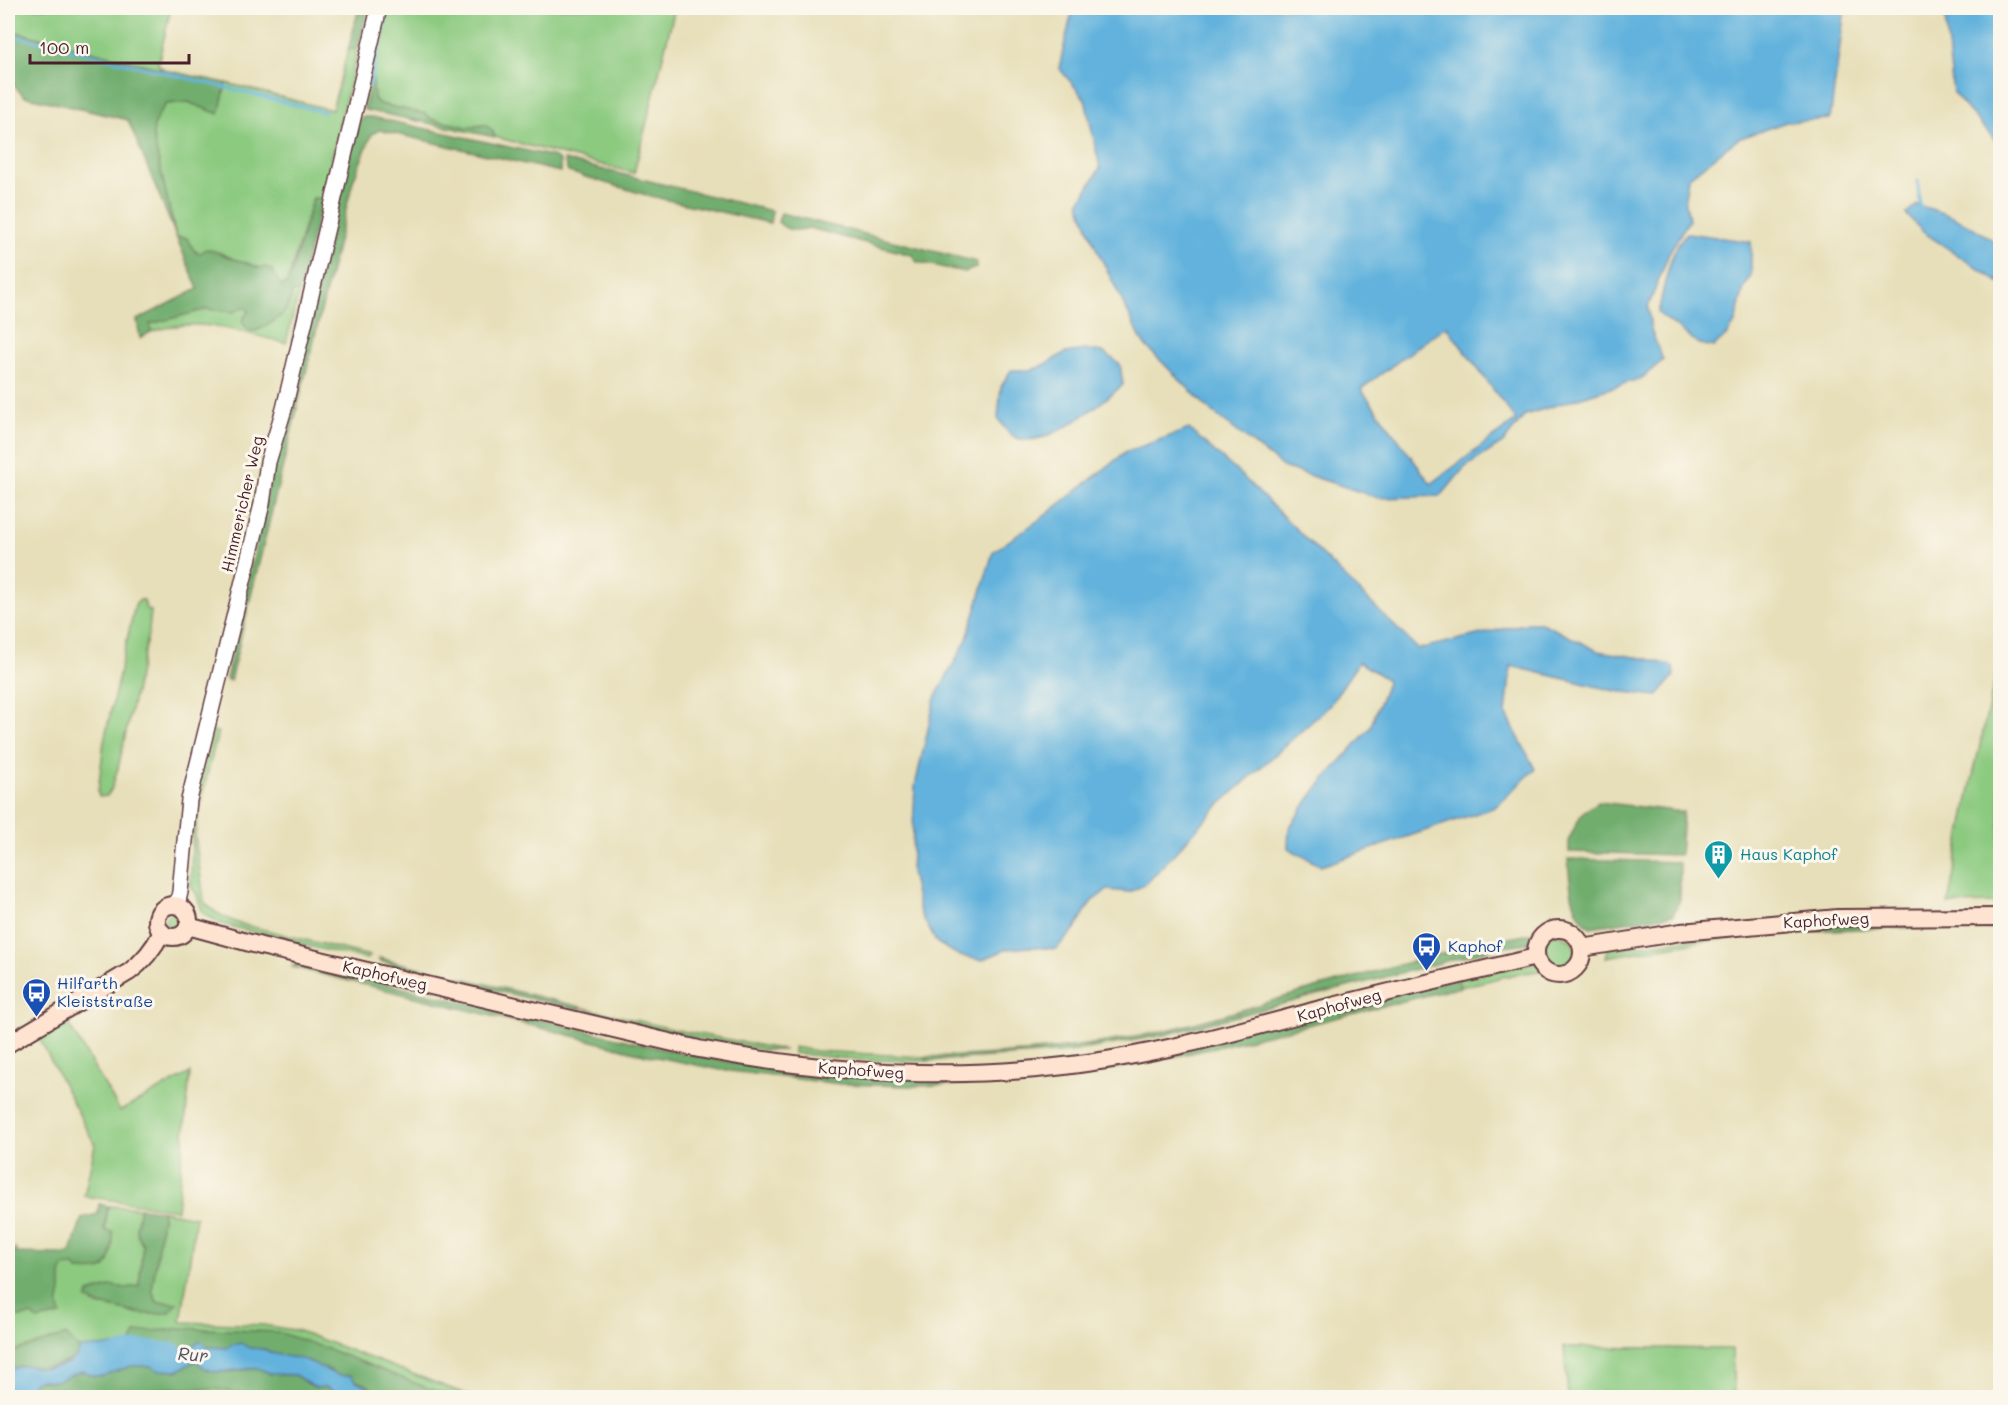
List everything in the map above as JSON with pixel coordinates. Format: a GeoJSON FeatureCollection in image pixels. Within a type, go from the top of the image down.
{"type":"FeatureCollection","features":[{"type":"Feature","properties":{"kind":"main road"},"geometry":{"type":"LineString","coordinates":[[177,905],[187,913],[188,926],[186,931],[177,936],[166,935],[162,932],[158,916],[166,907],[177,905]]}},
{"type":"Feature","properties":{"kind":"main road","name":"Kaphofweg"},"geometry":{"type":"LineString","coordinates":[[1582,948],[1681,932],[1838,918],[2001,917]]}},
{"type":"Feature","properties":{"kind":"main road","name":"Kaphofweg"},"geometry":{"type":"LineString","coordinates":[[188,926],[261,946],[699,1049],[813,1067],[920,1074],[979,1073],[1040,1068],[1136,1055],[1213,1038],[1416,985],[1536,957]]}},
{"type":"Feature","properties":{"kind":"main road"},"geometry":{"type":"LineString","coordinates":[[1553,930],[1566,930],[1572,933],[1582,948],[1577,966],[1567,974],[1548,973],[1536,957],[1541,937],[1553,930]]}},
{"type":"Feature","properties":{"kind":"main road"},"geometry":{"type":"LineString","coordinates":[[8,1044],[129,972],[141,962],[162,932]]}},
{"type":"Feature","properties":{"kind":"street","name":"Himmericher Weg"},"geometry":{"type":"LineString","coordinates":[[177,905],[189,800],[262,504],[268,462],[284,409],[379,8]]}},
{"type":"Feature","properties":{"kind":"green space"},"geometry":{"type":"Polygon","coordinates":[[[8,8],[98,10],[99,8],[171,8],[158,64],[165,70],[8,30],[8,8]]]}},
{"type":"Feature","properties":{"kind":"green space"},"geometry":{"type":"Polygon","coordinates":[[[359,8],[368,8],[358,48],[348,50],[359,8]]]}},
{"type":"Feature","properties":{"kind":"green space"},"geometry":{"type":"Polygon","coordinates":[[[371,8],[374,8],[292,340],[371,8]]]}},
{"type":"Feature","properties":{"kind":"green space"},"geometry":{"type":"Polygon","coordinates":[[[384,8],[675,8],[634,173],[495,137],[492,130],[485,125],[466,127],[431,119],[426,114],[380,104],[374,99],[372,85],[365,110],[362,108],[384,8]]]}},
{"type":"Feature","properties":{"kind":"green space"},"geometry":{"type":"Polygon","coordinates":[[[11,31],[226,83],[219,114],[188,102],[166,104],[155,123],[153,136],[175,235],[128,120],[24,96],[8,79],[8,42],[11,31]]]}},
{"type":"Feature","properties":{"kind":"green space"},"geometry":{"type":"Polygon","coordinates":[[[358,48],[322,199],[313,198],[287,283],[279,285],[272,270],[263,269],[216,252],[200,254],[176,237],[153,136],[156,119],[166,104],[188,102],[219,114],[226,83],[332,110],[348,50],[358,48]]]}},
{"type":"Feature","properties":{"kind":"green space"},"geometry":{"type":"Polygon","coordinates":[[[373,78],[374,99],[380,104],[426,114],[431,119],[466,127],[485,125],[492,130],[495,137],[365,110],[373,78]]]}},
{"type":"Feature","properties":{"kind":"green space"},"geometry":{"type":"Polygon","coordinates":[[[372,117],[555,157],[560,161],[560,172],[379,130],[372,134],[353,181],[230,681],[226,679],[274,464],[359,119],[372,117]]]}},
{"type":"Feature","properties":{"kind":"green space"},"geometry":{"type":"Polygon","coordinates":[[[564,160],[772,211],[770,223],[650,196],[568,172],[564,160]]]}},
{"type":"Feature","properties":{"kind":"green space"},"geometry":{"type":"Polygon","coordinates":[[[313,198],[322,199],[299,292],[292,292],[288,306],[279,317],[255,331],[247,329],[242,320],[249,311],[245,307],[233,312],[207,309],[150,324],[151,332],[140,338],[137,320],[198,289],[176,237],[187,238],[195,252],[199,254],[206,249],[258,268],[266,267],[272,270],[281,286],[287,283],[291,275],[313,198]]]}},
{"type":"Feature","properties":{"kind":"green space"},"geometry":{"type":"Polygon","coordinates":[[[781,213],[977,262],[976,268],[965,272],[917,262],[912,255],[809,228],[789,229],[778,222],[781,213]]]}},
{"type":"Feature","properties":{"kind":"green space"},"geometry":{"type":"Polygon","coordinates":[[[292,292],[299,292],[286,343],[235,330],[203,325],[169,327],[151,332],[150,324],[207,309],[233,312],[245,307],[258,330],[290,302],[292,292]]]}},
{"type":"Feature","properties":{"kind":"green space"},"geometry":{"type":"Polygon","coordinates":[[[140,600],[144,600],[146,609],[151,611],[149,630],[118,768],[111,790],[107,796],[99,797],[104,741],[135,605],[140,600]]]}},
{"type":"Feature","properties":{"kind":"green space"},"geometry":{"type":"Polygon","coordinates":[[[2000,657],[2000,903],[1948,904],[1969,793],[2000,657]]]}},
{"type":"Feature","properties":{"kind":"green space"},"geometry":{"type":"Polygon","coordinates":[[[213,731],[218,732],[201,799],[195,835],[204,901],[214,911],[237,923],[370,956],[367,959],[222,924],[203,913],[196,893],[191,887],[193,806],[213,731]]]}},
{"type":"Feature","properties":{"kind":"green space"},"geometry":{"type":"Polygon","coordinates":[[[1598,802],[1683,812],[1680,855],[1569,852],[1569,839],[1582,813],[1598,802]]]}},
{"type":"Feature","properties":{"kind":"green space"},"geometry":{"type":"Polygon","coordinates":[[[1568,859],[1677,862],[1680,865],[1680,899],[1673,915],[1590,927],[1578,913],[1572,896],[1568,859]]]}},
{"type":"Feature","properties":{"kind":"green space"},"geometry":{"type":"Polygon","coordinates":[[[174,912],[182,917],[183,921],[178,929],[174,930],[166,925],[165,921],[170,913],[174,912]]]}},
{"type":"Feature","properties":{"kind":"green space"},"geometry":{"type":"Polygon","coordinates":[[[2000,924],[2000,929],[1822,930],[1762,934],[1767,930],[1804,925],[2000,924]]]}},
{"type":"Feature","properties":{"kind":"green space"},"geometry":{"type":"Polygon","coordinates":[[[1767,930],[1762,934],[1606,957],[1608,949],[1767,930]]]}},
{"type":"Feature","properties":{"kind":"green space"},"geometry":{"type":"Polygon","coordinates":[[[1535,933],[1527,943],[1504,946],[1164,1035],[1070,1052],[929,1061],[924,1057],[1037,1051],[1122,1040],[1206,1020],[1416,960],[1535,933]]]}},
{"type":"Feature","properties":{"kind":"green space"},"geometry":{"type":"Polygon","coordinates":[[[1558,935],[1570,940],[1575,952],[1570,964],[1558,969],[1546,964],[1541,952],[1546,940],[1558,935]]]}},
{"type":"Feature","properties":{"kind":"green space"},"geometry":{"type":"Polygon","coordinates":[[[379,958],[585,1008],[575,1009],[480,987],[379,961],[379,958]]]}},
{"type":"Feature","properties":{"kind":"green space"},"geometry":{"type":"Polygon","coordinates":[[[1539,962],[1547,970],[1516,974],[1461,987],[1456,979],[1539,962]]]}},
{"type":"Feature","properties":{"kind":"green space"},"geometry":{"type":"Polygon","coordinates":[[[297,963],[681,1053],[741,1064],[1016,1076],[1024,1082],[912,1086],[841,1084],[721,1070],[642,1054],[292,967],[297,963]]]}},
{"type":"Feature","properties":{"kind":"green space"},"geometry":{"type":"Polygon","coordinates":[[[1456,979],[1461,987],[1233,1043],[1096,1072],[1103,1064],[1456,979]]]}},
{"type":"Feature","properties":{"kind":"green space"},"geometry":{"type":"Polygon","coordinates":[[[585,1008],[676,1030],[785,1050],[760,1050],[666,1032],[613,1019],[585,1008]]]}},
{"type":"Feature","properties":{"kind":"green space"},"geometry":{"type":"Polygon","coordinates":[[[66,1020],[120,1111],[190,1073],[177,1210],[84,1196],[95,1145],[38,1036],[66,1020]]]}},
{"type":"Feature","properties":{"kind":"green space"},"geometry":{"type":"Polygon","coordinates":[[[793,1047],[816,1051],[924,1057],[929,1061],[860,1060],[793,1053],[793,1047]]]}},
{"type":"Feature","properties":{"kind":"green space"},"geometry":{"type":"Polygon","coordinates":[[[99,1204],[108,1206],[104,1230],[113,1232],[111,1255],[107,1265],[98,1270],[78,1270],[74,1266],[63,1267],[59,1303],[61,1315],[38,1320],[32,1315],[8,1319],[8,1253],[64,1254],[71,1252],[82,1218],[98,1214],[99,1204]]]}},
{"type":"Feature","properties":{"kind":"green space"},"geometry":{"type":"Polygon","coordinates":[[[108,1206],[140,1208],[136,1228],[143,1244],[139,1286],[126,1288],[113,1286],[89,1293],[94,1305],[113,1307],[136,1314],[176,1303],[157,1302],[152,1290],[163,1211],[196,1217],[181,1322],[263,1325],[299,1331],[473,1397],[105,1398],[104,1394],[90,1398],[8,1397],[8,1248],[16,1249],[14,1268],[74,1266],[78,1270],[100,1270],[108,1206]]]}},
{"type":"Feature","properties":{"kind":"green space"},"geometry":{"type":"Polygon","coordinates":[[[140,1208],[163,1211],[152,1290],[157,1302],[177,1303],[170,1312],[148,1314],[135,1312],[97,1304],[87,1299],[89,1293],[113,1286],[126,1288],[139,1286],[143,1244],[136,1228],[140,1208]]]}},
{"type":"Feature","properties":{"kind":"green space"},"geometry":{"type":"Polygon","coordinates":[[[180,1328],[278,1332],[430,1389],[458,1397],[393,1397],[365,1384],[334,1374],[330,1370],[315,1366],[309,1361],[277,1355],[264,1349],[248,1349],[231,1345],[227,1348],[208,1347],[202,1344],[178,1349],[157,1345],[141,1353],[130,1353],[125,1345],[131,1345],[135,1333],[180,1328]]]}},
{"type":"Feature","properties":{"kind":"green space"},"geometry":{"type":"Polygon","coordinates":[[[66,1335],[80,1350],[76,1358],[57,1366],[40,1368],[21,1366],[8,1371],[8,1353],[66,1335]]]}},
{"type":"Feature","properties":{"kind":"green space"},"geometry":{"type":"Polygon","coordinates":[[[1564,1347],[1732,1349],[1734,1397],[1568,1397],[1564,1347]]]}},
{"type":"Feature","properties":{"kind":"green space"},"geometry":{"type":"Polygon","coordinates":[[[195,1361],[208,1370],[227,1372],[259,1368],[271,1374],[295,1375],[316,1388],[326,1387],[345,1397],[274,1397],[213,1389],[175,1388],[102,1393],[82,1397],[20,1398],[26,1394],[31,1384],[39,1380],[53,1382],[82,1371],[94,1376],[131,1366],[152,1366],[157,1370],[177,1371],[195,1361]]]}},
{"type":"Feature","properties":{"kind":"water"},"geometry":{"type":"Polygon","coordinates":[[[1073,8],[1845,8],[1830,119],[1786,122],[1738,139],[1688,178],[1685,198],[1689,220],[1670,251],[1648,307],[1651,330],[1663,360],[1642,378],[1525,415],[1504,442],[1464,468],[1441,496],[1379,498],[1283,467],[1211,411],[1143,343],[1095,246],[1079,203],[1100,168],[1085,99],[1059,68],[1073,8]],[[1446,326],[1361,389],[1431,484],[1516,420],[1446,326]]]}},
{"type":"Feature","properties":{"kind":"water"},"geometry":{"type":"Polygon","coordinates":[[[1944,8],[2000,8],[2000,146],[1953,93],[1944,8]]]}},
{"type":"Feature","properties":{"kind":"water"},"geometry":{"type":"Polygon","coordinates":[[[1917,205],[1961,221],[2000,245],[2000,283],[1923,232],[1906,214],[1917,205]]]}},
{"type":"Feature","properties":{"kind":"water"},"geometry":{"type":"Polygon","coordinates":[[[1687,233],[1751,242],[1751,275],[1743,291],[1735,323],[1727,335],[1714,347],[1699,344],[1658,313],[1671,259],[1687,233]]]}},
{"type":"Feature","properties":{"kind":"water"},"geometry":{"type":"Polygon","coordinates":[[[1086,350],[1103,352],[1120,364],[1123,385],[1086,414],[1055,433],[1025,440],[1009,433],[998,418],[1001,387],[1011,370],[1030,370],[1065,353],[1086,350]]]}},
{"type":"Feature","properties":{"kind":"water"},"geometry":{"type":"Polygon","coordinates":[[[1189,429],[1242,476],[1418,649],[1528,623],[1542,623],[1598,651],[1648,659],[1673,666],[1674,676],[1657,696],[1615,691],[1511,666],[1506,713],[1535,769],[1495,807],[1321,866],[1288,848],[1289,828],[1317,788],[1370,728],[1388,680],[1359,662],[1328,707],[1219,805],[1146,884],[1130,892],[1107,890],[1091,902],[1074,930],[1056,949],[1031,947],[1007,949],[982,960],[960,956],[937,943],[920,913],[911,872],[915,786],[935,698],[967,639],[993,552],[1043,517],[1126,452],[1189,429]]]}},
{"type":"Feature","properties":{"kind":"water"},"geometry":{"type":"Polygon","coordinates":[[[200,1341],[208,1347],[227,1348],[241,1343],[304,1360],[334,1374],[351,1375],[356,1382],[393,1397],[345,1397],[326,1387],[316,1388],[295,1375],[271,1374],[258,1368],[217,1372],[208,1370],[195,1361],[177,1371],[157,1370],[152,1366],[131,1366],[102,1376],[94,1376],[82,1371],[50,1382],[39,1380],[32,1384],[23,1395],[8,1397],[8,1371],[24,1366],[45,1368],[65,1364],[75,1357],[79,1348],[125,1345],[130,1353],[141,1353],[161,1343],[181,1348],[191,1347],[200,1341]]]}},
{"type":"Feature","properties":{"kind":"waterway"},"geometry":{"type":"LineString","coordinates":[[370,86],[388,8]]}},
{"type":"Feature","properties":{"kind":"waterway"},"geometry":{"type":"LineString","coordinates":[[8,34],[325,112]]}},
{"type":"Feature","properties":{"kind":"waterway"},"geometry":{"type":"LineString","coordinates":[[1918,181],[1921,208]]}},
{"type":"Feature","properties":{"kind":"waterway","name":"Rur"},"geometry":{"type":"LineString","coordinates":[[104,1358],[141,1350],[173,1353]]}},
{"type":"Feature","properties":{"kind":"place","name":"Haus Kaphof"},"geometry":{"type":"Point","coordinates":[1719,880]}},
{"type":"Feature","properties":{"kind":"place","name":"Kaphof"},"geometry":{"type":"Point","coordinates":[1427,972]}},
{"type":"Feature","properties":{"kind":"place","name":"Hilfarth Kleiststraße"},"geometry":{"type":"Point","coordinates":[36,1018]}}]}
